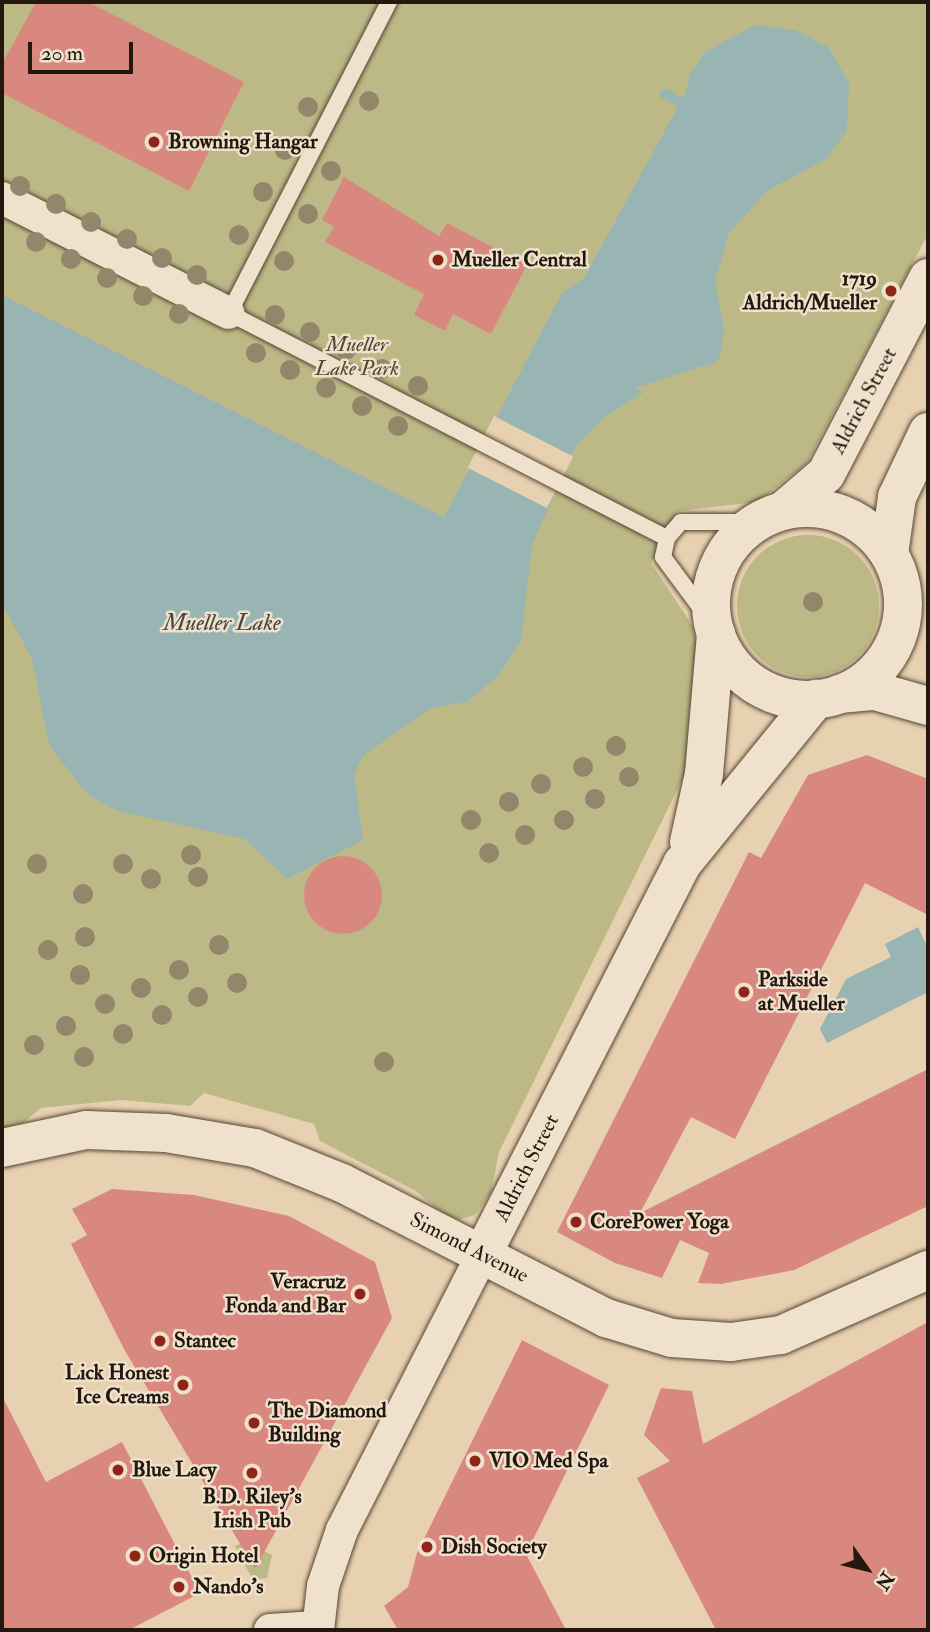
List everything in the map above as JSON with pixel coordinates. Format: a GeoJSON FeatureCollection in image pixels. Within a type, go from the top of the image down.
{"type":"FeatureCollection","features":[{"type":"Feature","properties":{"kind":"street"},"geometry":{"type":"LineString","coordinates":[[2,198],[229,313]]}},
{"type":"Feature","properties":{"kind":"street","name":"Aldrich Street"},"geometry":{"type":"LineString","coordinates":[[770,516],[826,474],[928,278]]}},
{"type":"Feature","properties":{"kind":"street"},"geometry":{"type":"LineString","coordinates":[[890,554],[897,497],[928,432]]}},
{"type":"Feature","properties":{"kind":"street"},"geometry":{"type":"LineString","coordinates":[[827,696],[887,656],[900,625],[915,607],[890,554],[870,531],[842,514],[770,516],[722,558],[713,586],[715,630],[747,679],[778,695],[827,696],[875,691],[928,706]]}},
{"type":"Feature","properties":{"kind":"street","name":"Aldrich Street"},"geometry":{"type":"LineString","coordinates":[[318,1628],[342,1530],[682,864],[704,774],[715,630]]}},
{"type":"Feature","properties":{"kind":"street","name":"Aldrich Street"},"geometry":{"type":"LineString","coordinates":[[682,864],[827,696]]}},
{"type":"Feature","properties":{"kind":"street","name":"Simond Avenue"},"geometry":{"type":"LineString","coordinates":[[2,1148],[86,1130],[166,1133],[255,1148],[342,1183],[606,1318],[672,1338],[731,1342],[780,1335],[928,1270]]}},
{"type":"Feature","properties":{"kind":"street"},"geometry":{"type":"LineString","coordinates":[[270,1630],[318,1628]]}},
{"type":"Feature","properties":{"kind":"lane"},"geometry":{"type":"LineString","coordinates":[[389,2],[229,313],[667,538]]}},
{"type":"Feature","properties":{"kind":"lane"},"geometry":{"type":"LineString","coordinates":[[715,630],[663,557],[667,538],[681,522],[770,516]]}},
{"type":"Feature","properties":{"kind":"green space","name":"Mueller Lake Park"},"geometry":{"type":"Polygon","coordinates":[[[2,2],[928,2],[928,234],[807,463],[757,502],[678,511],[651,563],[692,625],[698,652],[689,766],[499,1152],[491,1193],[475,1215],[457,1220],[440,1212],[416,1191],[320,1141],[314,1124],[204,1093],[190,1106],[121,1100],[41,1108],[23,1123],[2,1129],[2,2]]]}},
{"type":"Feature","properties":{"kind":"green space"},"geometry":{"type":"Polygon","coordinates":[[[808,535],[835,540],[858,556],[874,579],[879,606],[874,633],[858,656],[835,672],[808,677],[781,672],[758,656],[742,633],[737,606],[742,579],[758,556],[781,540],[808,535]]]}},
{"type":"Feature","properties":{"kind":"green space"},"geometry":{"type":"Polygon","coordinates":[[[245,1542],[272,1555],[267,1578],[253,1580],[235,1546],[245,1542]]]}},
{"type":"Feature","properties":{"kind":"water","name":"Mueller Lake"},"geometry":{"type":"Polygon","coordinates":[[[755,25],[795,30],[828,47],[849,83],[847,130],[827,159],[768,190],[729,233],[715,281],[724,329],[720,357],[707,369],[708,364],[635,388],[643,393],[604,417],[575,448],[532,545],[521,642],[497,677],[467,702],[431,708],[363,756],[354,775],[363,840],[287,879],[245,839],[118,811],[88,795],[49,745],[32,659],[2,604],[2,295],[444,517],[562,293],[584,278],[685,94],[691,72],[705,52],[755,25]]]}},
{"type":"Feature","properties":{"kind":"water"},"geometry":{"type":"Polygon","coordinates":[[[918,927],[928,948],[928,992],[827,1043],[820,1029],[846,979],[891,957],[885,944],[918,927]]]}},
{"type":"Feature","properties":{"kind":"pier"},"geometry":{"type":"Polygon","coordinates":[[[494,416],[573,456],[547,508],[468,468],[494,416]]]}},
{"type":"Feature","properties":{"kind":"building","name":"Browning Hangar"},"geometry":{"type":"Polygon","coordinates":[[[36,2],[88,2],[244,82],[189,191],[2,93],[2,64],[36,2]]]}},
{"type":"Feature","properties":{"kind":"building","name":"Mueller Central"},"geometry":{"type":"Polygon","coordinates":[[[344,177],[439,236],[447,223],[527,265],[491,334],[453,314],[445,331],[414,315],[424,294],[325,242],[334,227],[322,220],[344,177]]]}},
{"type":"Feature","properties":{"kind":"building","name":"Parkside at Mueller"},"geometry":{"type":"Polygon","coordinates":[[[867,755],[928,779],[928,915],[865,883],[735,1139],[691,1117],[640,1213],[928,1069],[928,1206],[794,1270],[721,1284],[698,1283],[709,1253],[680,1240],[662,1278],[615,1263],[557,1232],[749,852],[761,858],[808,775],[867,755]]]}},
{"type":"Feature","properties":{"kind":"building"},"geometry":{"type":"Polygon","coordinates":[[[335,856],[351,856],[365,862],[376,873],[382,887],[382,903],[376,917],[365,928],[351,934],[335,934],[321,928],[310,917],[304,903],[304,887],[310,873],[321,862],[335,856]]]}},
{"type":"Feature","properties":{"kind":"building","name":"The Diamond Building"},"geometry":{"type":"Polygon","coordinates":[[[112,1189],[194,1195],[289,1216],[375,1262],[392,1318],[255,1569],[124,1349],[71,1244],[87,1235],[72,1209],[112,1189]]]}},
{"type":"Feature","properties":{"kind":"building"},"geometry":{"type":"Polygon","coordinates":[[[928,1322],[928,1630],[716,1630],[637,1478],[670,1461],[644,1435],[661,1388],[692,1391],[703,1444],[928,1322]]]}},
{"type":"Feature","properties":{"kind":"building"},"geometry":{"type":"Polygon","coordinates":[[[522,1340],[609,1385],[526,1554],[566,1630],[398,1630],[384,1606],[408,1587],[417,1553],[522,1340]]]}},
{"type":"Feature","properties":{"kind":"building"},"geometry":{"type":"Polygon","coordinates":[[[2,1396],[46,1482],[122,1442],[200,1593],[129,1630],[2,1630],[2,1396]]]}},
{"type":"Feature","properties":{"kind":"waterway"},"geometry":{"type":"LineString","coordinates":[[665,94],[680,102]]}},
{"type":"Feature","properties":{"kind":"place","name":"Browning Hangar"},"geometry":{"type":"Point","coordinates":[154,142]}},
{"type":"Feature","properties":{"kind":"place","name":"Mueller Central"},"geometry":{"type":"Point","coordinates":[438,260]}},
{"type":"Feature","properties":{"kind":"place","name":"1719 Aldrich/Mueller"},"geometry":{"type":"Point","coordinates":[891,291]}},
{"type":"Feature","properties":{"kind":"place","name":"Parkside at Mueller"},"geometry":{"type":"Point","coordinates":[744,992]}},
{"type":"Feature","properties":{"kind":"place","name":"CorePower Yoga"},"geometry":{"type":"Point","coordinates":[576,1222]}},
{"type":"Feature","properties":{"kind":"place","name":"Veracruz Fonda and Bar"},"geometry":{"type":"Point","coordinates":[360,1294]}},
{"type":"Feature","properties":{"kind":"place","name":"Stantec"},"geometry":{"type":"Point","coordinates":[160,1341]}},
{"type":"Feature","properties":{"kind":"place","name":"Lick Honest Ice Creams"},"geometry":{"type":"Point","coordinates":[183,1385]}},
{"type":"Feature","properties":{"kind":"place","name":"The Diamond Building"},"geometry":{"type":"Point","coordinates":[254,1423]}},
{"type":"Feature","properties":{"kind":"place","name":"VIO Med Spa"},"geometry":{"type":"Point","coordinates":[475,1461]}},
{"type":"Feature","properties":{"kind":"place","name":"Blue Lacy"},"geometry":{"type":"Point","coordinates":[118,1470]}},
{"type":"Feature","properties":{"kind":"place","name":"B.D. Riley's Irish Pub"},"geometry":{"type":"Point","coordinates":[252,1473]}},
{"type":"Feature","properties":{"kind":"place","name":"Dish Society"},"geometry":{"type":"Point","coordinates":[427,1547]}},
{"type":"Feature","properties":{"kind":"place","name":"Origin Hotel"},"geometry":{"type":"Point","coordinates":[135,1556]}},
{"type":"Feature","properties":{"kind":"place","name":"Nando's"},"geometry":{"type":"Point","coordinates":[179,1587]}}]}
